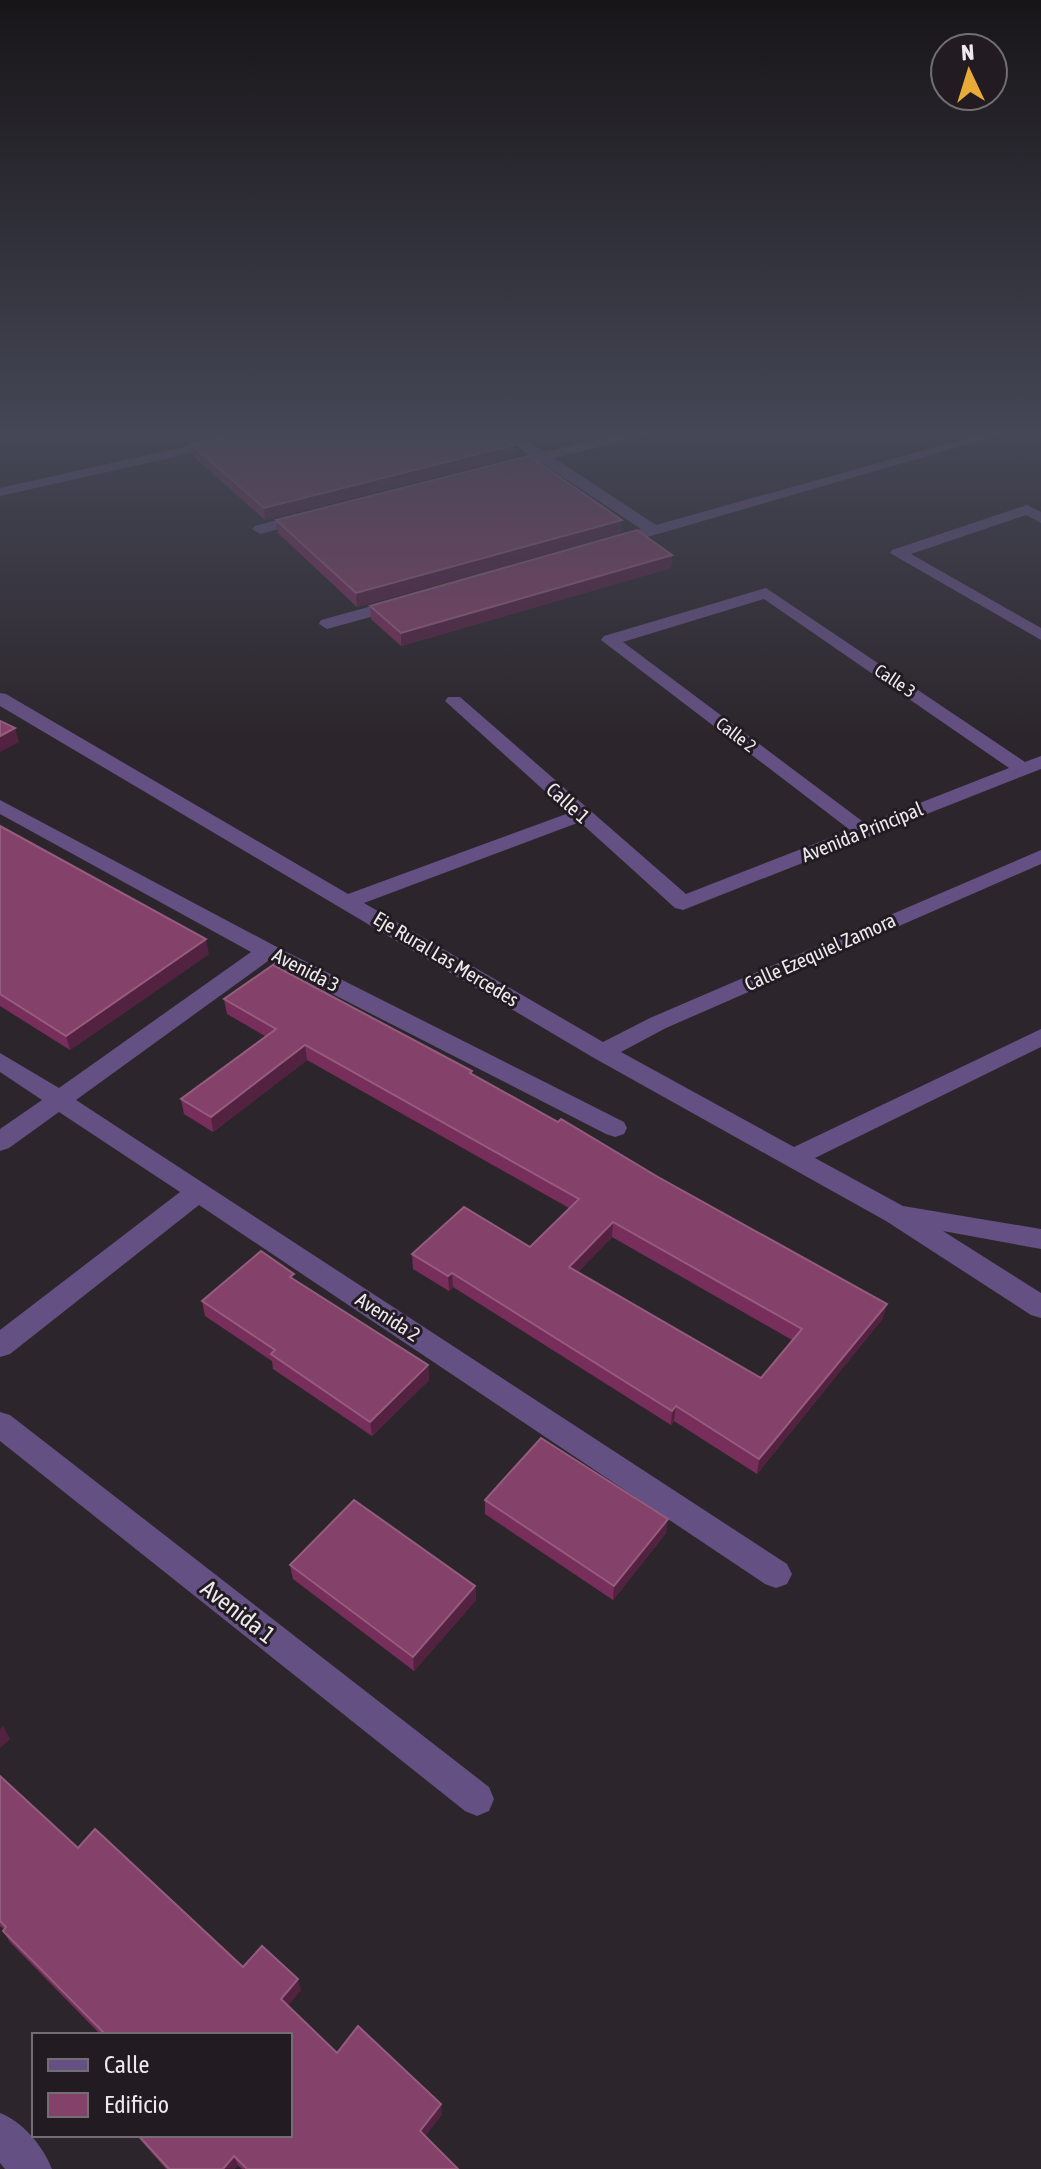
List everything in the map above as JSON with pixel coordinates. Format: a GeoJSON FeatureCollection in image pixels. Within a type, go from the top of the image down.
{"type":"FeatureCollection","features":[{"type":"Feature","properties":{"kind":"street"},"geometry":{"type":"LineString","coordinates":[[594,547],[642,533]]}},
{"type":"Feature","properties":{"kind":"street"},"geometry":{"type":"LineString","coordinates":[[967,533],[898,553],[1041,635]]}},
{"type":"Feature","properties":{"kind":"street","name":"Calle 2"},"geometry":{"type":"LineString","coordinates":[[766,593],[610,640],[862,830]]}},
{"type":"Feature","properties":{"kind":"street","name":"Calle 3"},"geometry":{"type":"LineString","coordinates":[[766,593],[1032,765]]}},
{"type":"Feature","properties":{"kind":"street"},"geometry":{"type":"LineString","coordinates":[[327,624],[416,598]]}},
{"type":"Feature","properties":{"kind":"street","name":"Eje Rural Las Mercedes"},"geometry":{"type":"LineString","coordinates":[[0,698],[602,1052],[895,1214],[1041,1307]]}},
{"type":"Feature","properties":{"kind":"street","name":"Calle 1"},"geometry":{"type":"LineString","coordinates":[[454,701],[683,903]]}},
{"type":"Feature","properties":{"kind":"street","name":"Avenida Principal"},"geometry":{"type":"LineString","coordinates":[[683,903],[1032,765]]}},
{"type":"Feature","properties":{"kind":"street","name":"Avenida 3"},"geometry":{"type":"LineString","coordinates":[[0,806],[267,951],[615,1128]]}},
{"type":"Feature","properties":{"kind":"street"},"geometry":{"type":"LineString","coordinates":[[348,901],[581,815]]}},
{"type":"Feature","properties":{"kind":"street","name":"Calle Ezequiel Zamora"},"geometry":{"type":"LineString","coordinates":[[602,1052],[658,1023],[1041,856]]}},
{"type":"Feature","properties":{"kind":"street"},"geometry":{"type":"LineString","coordinates":[[0,1142],[267,951]]}},
{"type":"Feature","properties":{"kind":"street"},"geometry":{"type":"LineString","coordinates":[[794,1158],[1041,1037]]}},
{"type":"Feature","properties":{"kind":"street","name":"Avenida 2"},"geometry":{"type":"LineString","coordinates":[[0,1061],[776,1574]]}},
{"type":"Feature","properties":{"kind":"street"},"geometry":{"type":"LineString","coordinates":[[0,1346],[198,1192]]}},
{"type":"Feature","properties":{"kind":"street"},"geometry":{"type":"LineString","coordinates":[[895,1214],[1041,1239]]}},
{"type":"Feature","properties":{"kind":"street","name":"Avenida 1"},"geometry":{"type":"LineString","coordinates":[[0,1424],[477,1799]]}},
{"type":"Feature","properties":{"kind":"street"},"geometry":{"type":"LineString","coordinates":[[0,2133],[32,2169]]}},
{"type":"Feature","properties":{"kind":"building"},"geometry":{"type":"Polygon","coordinates":[[[290,533],[574,533],[356,593],[290,533]]]}},
{"type":"Feature","properties":{"kind":"building"},"geometry":{"type":"Polygon","coordinates":[[[626,533],[642,533],[672,555],[401,633],[370,606],[626,533]]]}},
{"type":"Feature","properties":{"kind":"building"},"geometry":{"type":"Polygon","coordinates":[[[0,721],[15,728],[0,736],[0,721]]]}},
{"type":"Feature","properties":{"kind":"building"},"geometry":{"type":"Polygon","coordinates":[[[0,826],[206,939],[66,1036],[0,994],[0,826]]]}},
{"type":"Feature","properties":{"kind":"building"},"geometry":{"type":"Polygon","coordinates":[[[273,965],[472,1071],[470,1073],[558,1122],[561,1119],[658,1177],[887,1304],[759,1459],[676,1406],[672,1411],[452,1273],[448,1276],[412,1254],[464,1207],[530,1247],[579,1199],[305,1045],[211,1117],[181,1099],[276,1029],[224,999],[273,965]],[[613,1222],[569,1267],[761,1378],[802,1329],[613,1222]]]}},
{"type":"Feature","properties":{"kind":"building"},"geometry":{"type":"Polygon","coordinates":[[[261,1251],[294,1274],[290,1277],[428,1365],[370,1422],[271,1354],[275,1350],[202,1301],[261,1251]]]}},
{"type":"Feature","properties":{"kind":"building"},"geometry":{"type":"Polygon","coordinates":[[[541,1438],[668,1519],[614,1586],[485,1500],[541,1438]]]}},
{"type":"Feature","properties":{"kind":"building"},"geometry":{"type":"Polygon","coordinates":[[[354,1500],[475,1586],[413,1657],[290,1565],[354,1500]]]}},
{"type":"Feature","properties":{"kind":"building"},"geometry":{"type":"Polygon","coordinates":[[[0,1776],[78,1848],[95,1829],[243,1967],[262,1946],[298,1979],[281,1999],[337,2053],[358,2026],[441,2104],[420,2131],[458,2169],[247,2169],[234,2156],[223,2169],[169,2169],[140,2137],[292,2137],[292,2033],[104,2033],[3,1931],[6,1927],[0,1921],[0,1776]]]}}]}
